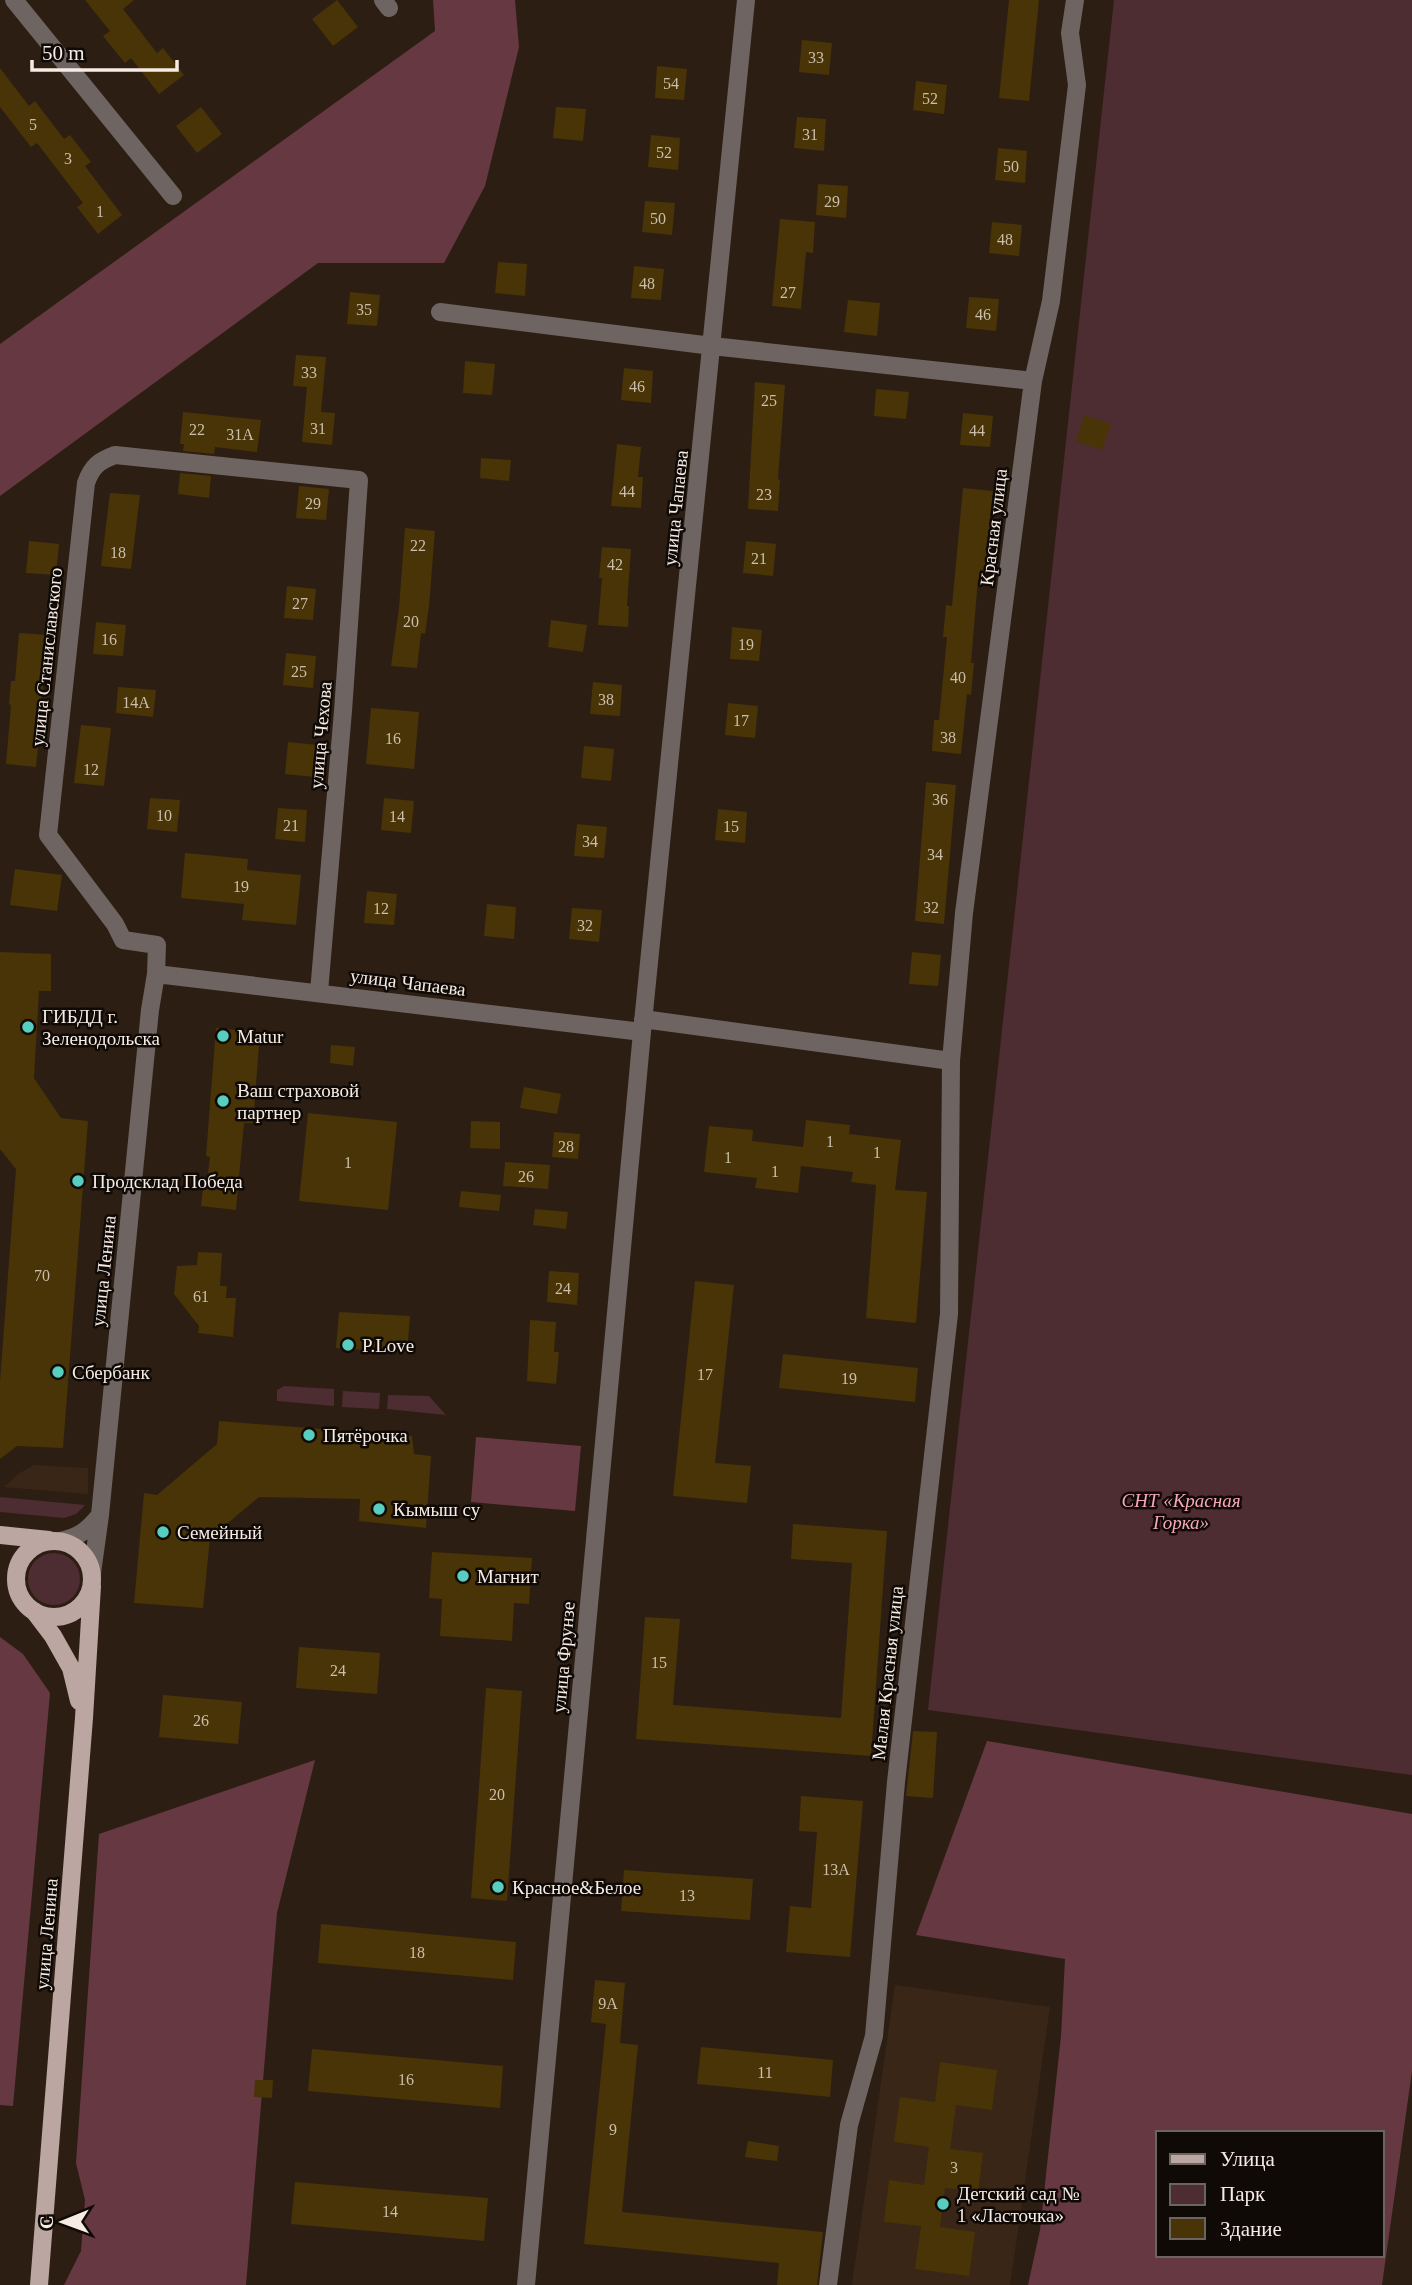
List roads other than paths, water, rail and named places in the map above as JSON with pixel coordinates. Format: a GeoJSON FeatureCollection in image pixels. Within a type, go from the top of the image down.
{"type":"FeatureCollection","features":[{"type":"Feature","properties":{"kind":"main road"},"geometry":{"type":"LineString","coordinates":[[0,1535],[55,1540],[72,1545],[82,1552],[89,1562],[92,1579],[88,1597],[70,1614],[58,1617],[45,1616],[25,1604],[16,1583],[20,1560],[28,1551],[37,1544],[55,1540]]}},
{"type":"Feature","properties":{"kind":"main road","name":"улица Ленина"},"geometry":{"type":"LineString","coordinates":[[38,2285],[84,1718],[92,1579]]}},
{"type":"Feature","properties":{"kind":"main road"},"geometry":{"type":"LineString","coordinates":[[0,1583],[19,1595]]}},
{"type":"Feature","properties":{"kind":"main road"},"geometry":{"type":"LineString","coordinates":[[34,1611],[53,1636],[71,1668],[84,1718]]}},
{"type":"Feature","properties":{"kind":"street"},"geometry":{"type":"LineString","coordinates":[[14,0],[173,196]]}},
{"type":"Feature","properties":{"kind":"street","name":"улица Чапаева"},"geometry":{"type":"LineString","coordinates":[[642,1026],[746,0]]}},
{"type":"Feature","properties":{"kind":"street","name":"Красная улица"},"geometry":{"type":"LineString","coordinates":[[951,1061],[964,913],[1032,381],[1051,302],[1077,85],[1070,33],[1075,0]]}},
{"type":"Feature","properties":{"kind":"street"},"geometry":{"type":"LineString","coordinates":[[440,312],[712,346],[1032,381]]}},
{"type":"Feature","properties":{"kind":"street","name":"улица Чехова"},"geometry":{"type":"LineString","coordinates":[[86,483],[92,468],[101,460],[115,455],[359,480],[319,992]]}},
{"type":"Feature","properties":{"kind":"street","name":"улица Станиславского"},"geometry":{"type":"LineString","coordinates":[[48,835],[86,483]]}},
{"type":"Feature","properties":{"kind":"street","name":"улица Ленина"},"geometry":{"type":"LineString","coordinates":[[48,835],[116,924],[123,940],[157,945],[92,1579]]}},
{"type":"Feature","properties":{"kind":"street","name":"улица Чапаева"},"geometry":{"type":"LineString","coordinates":[[156,974],[951,1061]]}},
{"type":"Feature","properties":{"kind":"street","name":"улица Фрунзе"},"geometry":{"type":"LineString","coordinates":[[526,2285],[642,1026]]}},
{"type":"Feature","properties":{"kind":"street","name":"Малая Красная улица"},"geometry":{"type":"LineString","coordinates":[[828,2285],[849,2125],[874,2036],[897,1768],[948,1314],[951,1061]]}},
{"type":"Feature","properties":{"kind":"street"},"geometry":{"type":"LineString","coordinates":[[55,1540],[75,1538],[88,1530],[100,1515]]}},
{"type":"Feature","properties":{"kind":"place","name":"ГИБДД г. Зеленодольска"},"geometry":{"type":"Point","coordinates":[28,1027]}},
{"type":"Feature","properties":{"kind":"place","name":"Matur"},"geometry":{"type":"Point","coordinates":[223,1036]}},
{"type":"Feature","properties":{"kind":"place","name":"Ваш страховой партнер"},"geometry":{"type":"Point","coordinates":[223,1101]}},
{"type":"Feature","properties":{"kind":"place","name":"Продсклад Победа"},"geometry":{"type":"Point","coordinates":[78,1181]}},
{"type":"Feature","properties":{"kind":"place","name":"P.Love"},"geometry":{"type":"Point","coordinates":[348,1345]}},
{"type":"Feature","properties":{"kind":"place","name":"Сбербанк"},"geometry":{"type":"Point","coordinates":[58,1372]}},
{"type":"Feature","properties":{"kind":"place","name":"Пятёрочка"},"geometry":{"type":"Point","coordinates":[309,1435]}},
{"type":"Feature","properties":{"kind":"place","name":"Кымыш су"},"geometry":{"type":"Point","coordinates":[379,1509]}},
{"type":"Feature","properties":{"kind":"place","name":"Семейный"},"geometry":{"type":"Point","coordinates":[163,1532]}},
{"type":"Feature","properties":{"kind":"place","name":"Магнит"},"geometry":{"type":"Point","coordinates":[463,1576]}},
{"type":"Feature","properties":{"kind":"place","name":"Красное&Белое"},"geometry":{"type":"Point","coordinates":[498,1887]}},
{"type":"Feature","properties":{"kind":"place","name":"Детский сад № 1 «Ласточка»"},"geometry":{"type":"Point","coordinates":[943,2204]}},
{"type":"Feature","properties":{"kind":"park label","name":"СНТ «Красная Горка»"},"geometry":{"type":"Point","coordinates":[1181,1511]}}]}
